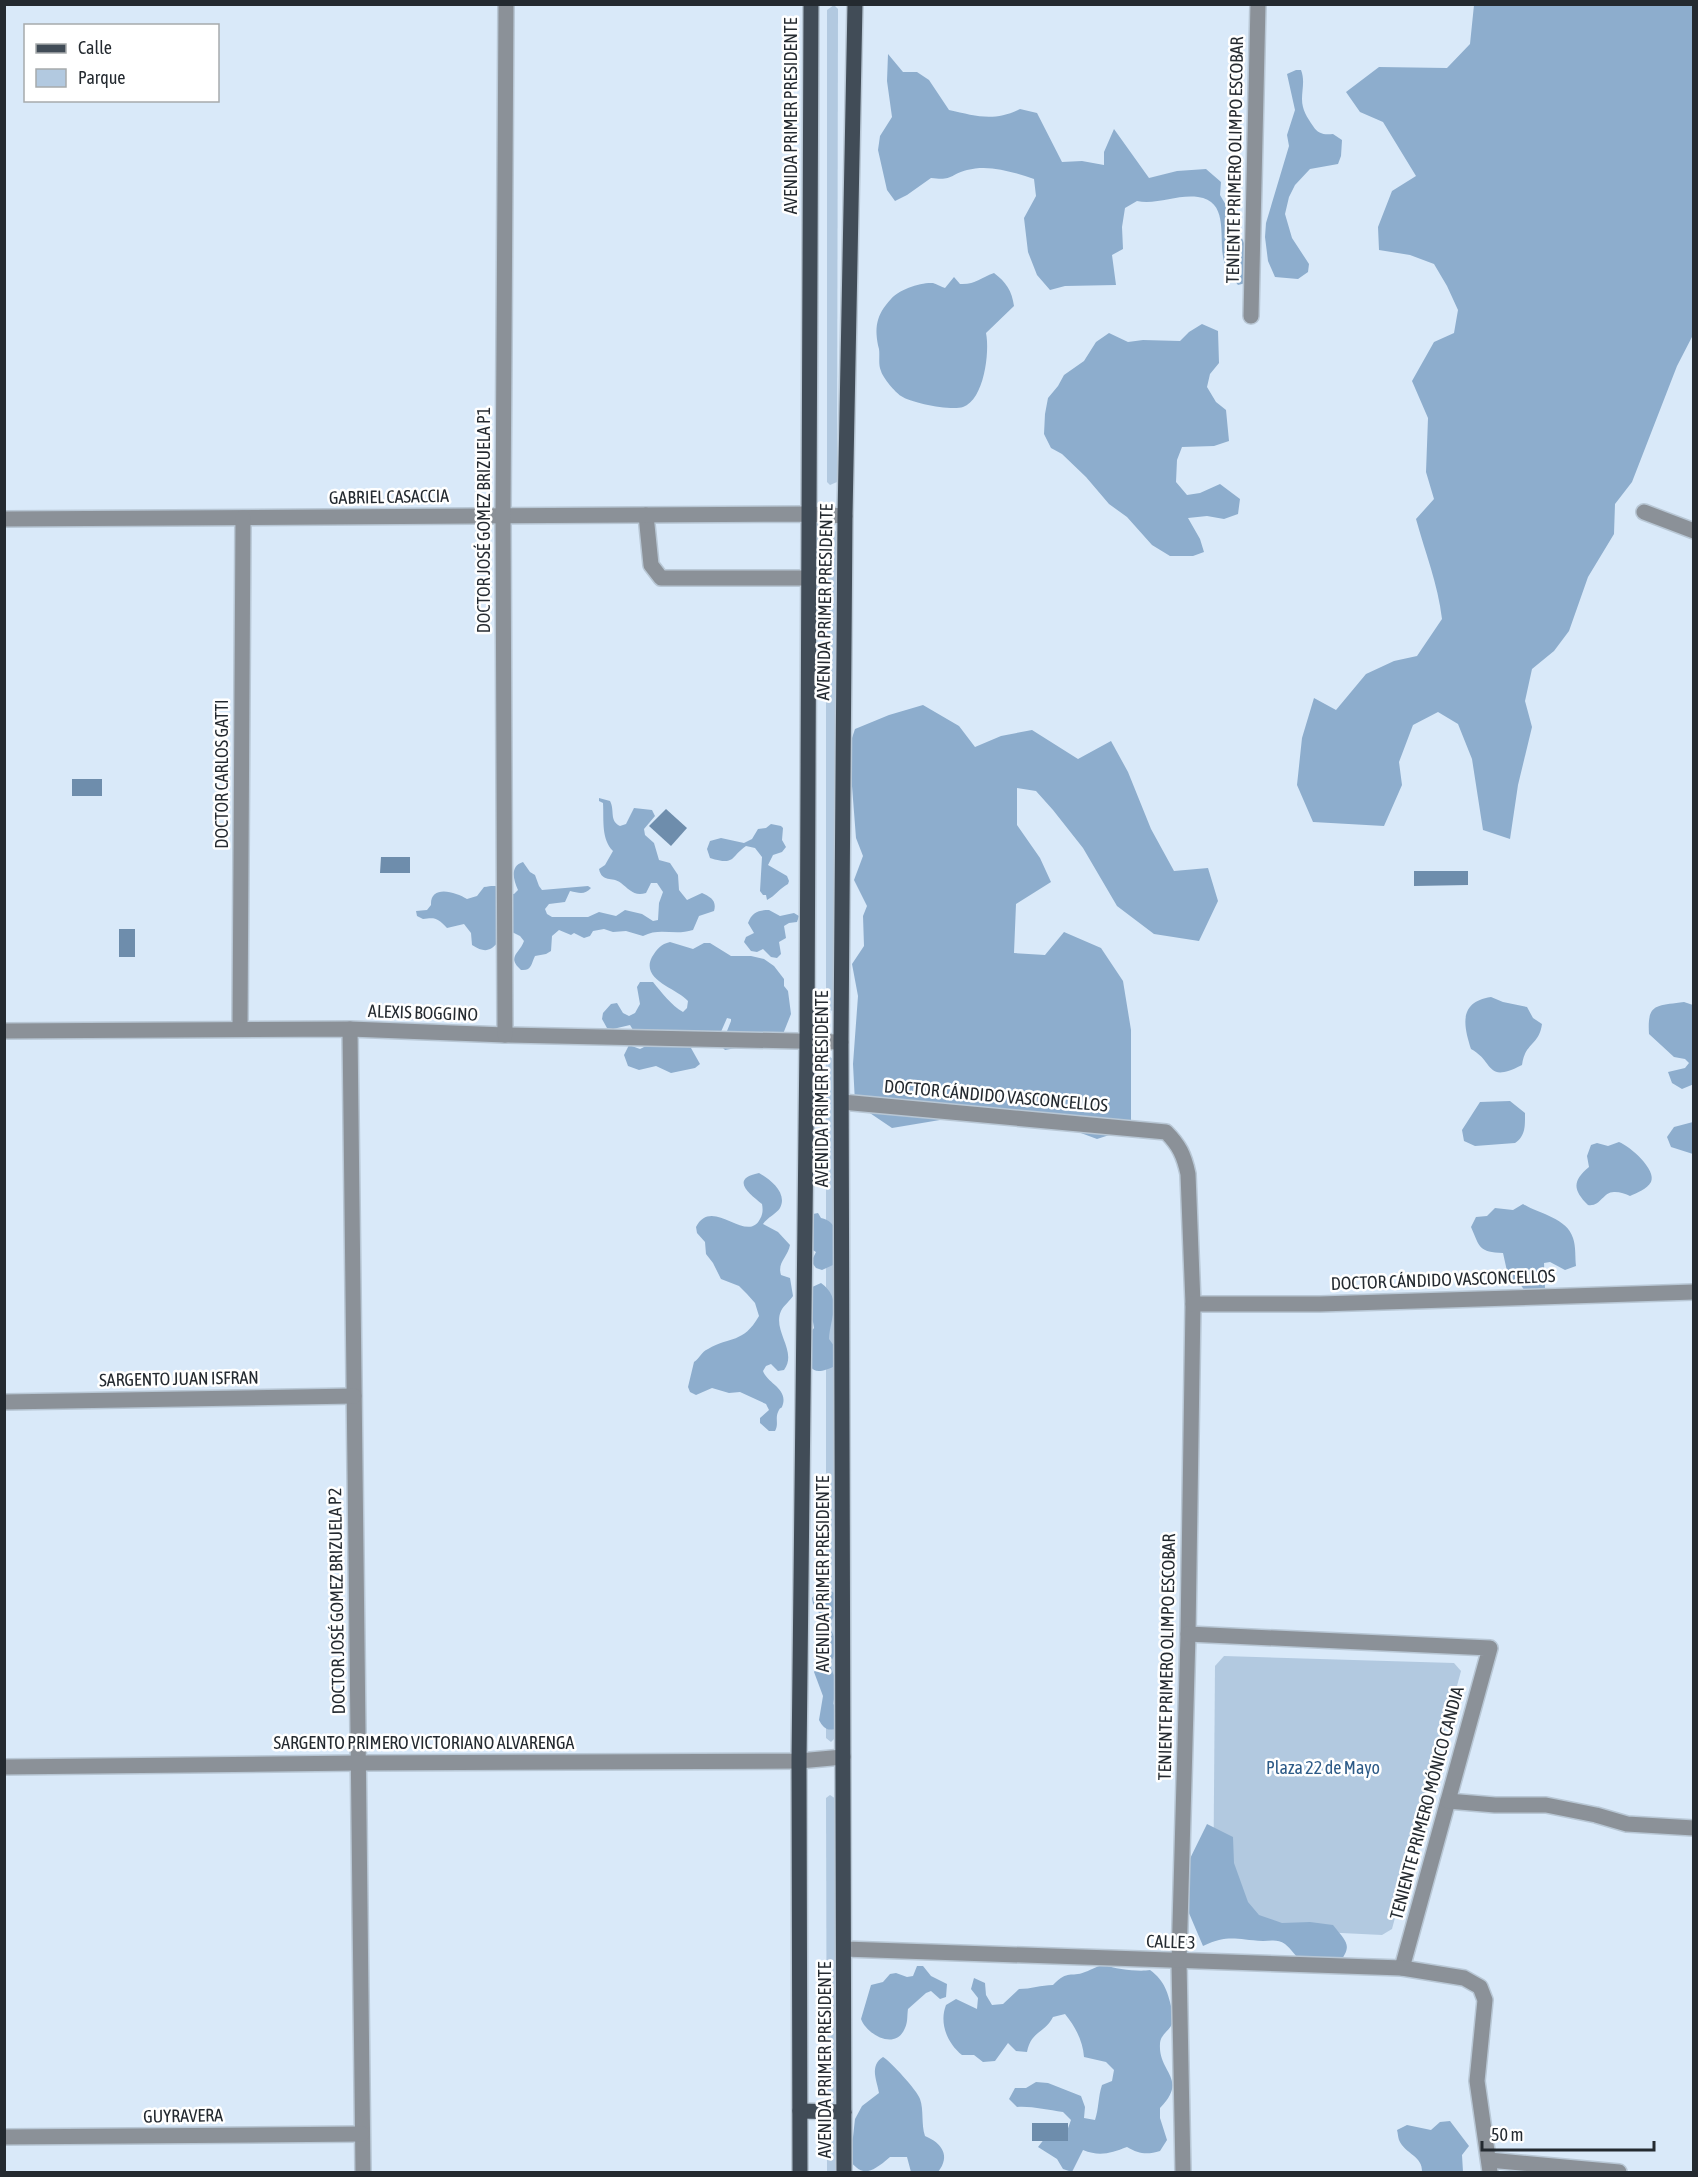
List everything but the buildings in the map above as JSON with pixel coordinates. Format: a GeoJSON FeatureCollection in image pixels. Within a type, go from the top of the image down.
{"type":"FeatureCollection","features":[{"type":"Feature","properties":{"kind":"main road","name":"AVENIDA PRIMER PRESIDENTE"},"geometry":{"type":"LineString","coordinates":[[800,2172],[799,1761],[807,1041],[811,4]]}},
{"type":"Feature","properties":{"kind":"main road","name":"AVENIDA PRIMER PRESIDENTE"},"geometry":{"type":"LineString","coordinates":[[844,2172],[841,1042],[845,516],[855,4]]}},
{"type":"Feature","properties":{"kind":"main road"},"geometry":{"type":"LineString","coordinates":[[800,2110],[844,2112]]}},
{"type":"Feature","properties":{"kind":"street","name":"DOCTOR JOSÉ GOMEZ BRIZUELA P1"},"geometry":{"type":"LineString","coordinates":[[506,4],[503,515],[506,1035]]}},
{"type":"Feature","properties":{"kind":"street","name":"TENIENTE PRIMERO OLIMPO ESCOBAR"},"geometry":{"type":"LineString","coordinates":[[1251,316],[1258,4]]}},
{"type":"Feature","properties":{"kind":"street"},"geometry":{"type":"LineString","coordinates":[[1644,512],[1694,531]]}},
{"type":"Feature","properties":{"kind":"street","name":"GABRIEL CASACCIA"},"geometry":{"type":"LineString","coordinates":[[4,519],[503,515],[809,514],[845,516]]}},
{"type":"Feature","properties":{"kind":"street"},"geometry":{"type":"LineString","coordinates":[[646,515],[651,565],[661,578],[809,578]]}},
{"type":"Feature","properties":{"kind":"street","name":"DOCTOR CARLOS GATTI"},"geometry":{"type":"LineString","coordinates":[[240,1029],[243,518]]}},
{"type":"Feature","properties":{"kind":"street","name":"ALEXIS BOGGINO"},"geometry":{"type":"LineString","coordinates":[[4,1031],[350,1029],[506,1035],[841,1042]]}},
{"type":"Feature","properties":{"kind":"street","name":"DOCTOR JOSÉ GOMEZ BRIZUELA P2"},"geometry":{"type":"LineString","coordinates":[[350,1029],[363,2172]]}},
{"type":"Feature","properties":{"kind":"street","name":"DOCTOR CÁNDIDO VASCONCELLOS"},"geometry":{"type":"LineString","coordinates":[[842,1102],[1166,1132],[1178,1144]]}},
{"type":"Feature","properties":{"kind":"street","name":"TENIENTE PRIMERO OLIMPO ESCOBAR"},"geometry":{"type":"LineString","coordinates":[[1178,1144],[1185,1157],[1188,1174],[1193,1304],[1188,1634],[1179,1962],[1183,2172]]}},
{"type":"Feature","properties":{"kind":"street","name":"DOCTOR CÁNDIDO VASCONCELLOS"},"geometry":{"type":"LineString","coordinates":[[1193,1304],[1320,1304],[1694,1292]]}},
{"type":"Feature","properties":{"kind":"street","name":"SARGENTO JUAN ISFRAN"},"geometry":{"type":"LineString","coordinates":[[4,1402],[354,1396]]}},
{"type":"Feature","properties":{"kind":"street","name":"TENIENTE PRIMERO MÓNICO CANDIA"},"geometry":{"type":"LineString","coordinates":[[1188,1634],[1490,1648],[1402,1968]]}},
{"type":"Feature","properties":{"kind":"street","name":"SARGENTO PRIMERO VICTORIANO ALVARENGA"},"geometry":{"type":"LineString","coordinates":[[4,1767],[799,1761],[843,1757]]}},
{"type":"Feature","properties":{"kind":"street"},"geometry":{"type":"LineString","coordinates":[[1448,1801],[1495,1805],[1546,1805],[1627,1824],[1694,1828]]}},
{"type":"Feature","properties":{"kind":"street","name":"CALLE 3"},"geometry":{"type":"LineString","coordinates":[[844,1949],[1402,1968],[1464,1978],[1480,1987],[1485,2000],[1477,2081],[1490,2166]]}},
{"type":"Feature","properties":{"kind":"street","name":"GUYRAVERA"},"geometry":{"type":"LineString","coordinates":[[4,2137],[362,2134]]}},
{"type":"Feature","properties":{"kind":"street"},"geometry":{"type":"LineString","coordinates":[[1490,2166],[1619,2172]]}},
{"type":"Feature","properties":{"kind":"green space"},"geometry":{"type":"Polygon","coordinates":[[[834,5],[838,9],[837,482],[830,485],[827,482],[827,10],[834,5]]]}},
{"type":"Feature","properties":{"kind":"green space"},"geometry":{"type":"Polygon","coordinates":[[[830,528],[837,533],[836,1008],[832,1011],[826,1007],[826,532],[830,528]]]}},
{"type":"Feature","properties":{"kind":"green space"},"geometry":{"type":"Polygon","coordinates":[[[830,1057],[836,1061],[835,1738],[831,1742],[826,1738],[826,1061],[830,1057]]]}},
{"type":"Feature","properties":{"kind":"green space","name":"Plaza 22 de Mayo"},"geometry":{"type":"Polygon","coordinates":[[[1224,1656],[1454,1663],[1461,1671],[1392,1929],[1382,1935],[1221,1927],[1213,1918],[1215,1666],[1224,1656]]]}},
{"type":"Feature","properties":{"kind":"green space"},"geometry":{"type":"Polygon","coordinates":[[[830,1795],[836,1799],[838,2172],[827,2172],[826,1798],[830,1795]]]}},
{"type":"Feature","properties":{"kind":"shaded area"},"geometry":{"type":"Polygon","coordinates":[[[1474,5],[1694,5],[1693,335],[1677,366],[1632,482],[1615,504],[1614,534],[1588,577],[1569,631],[1554,651],[1532,669],[1525,701],[1532,727],[1518,785],[1510,839],[1483,830],[1472,759],[1458,724],[1438,712],[1413,725],[1399,762],[1402,785],[1384,826],[1313,822],[1297,785],[1302,738],[1314,698],[1336,710],[1366,674],[1394,661],[1417,656],[1442,619],[1434,581],[1416,519],[1434,499],[1426,472],[1428,418],[1412,381],[1434,342],[1454,333],[1458,310],[1434,264],[1410,255],[1379,250],[1378,227],[1392,191],[1416,176],[1383,122],[1360,112],[1346,92],[1379,67],[1447,68],[1470,44],[1474,5]]]}},
{"type":"Feature","properties":{"kind":"shaded area"},"geometry":{"type":"Polygon","coordinates":[[[888,54],[903,72],[917,72],[929,80],[949,110],[985,117],[1011,113],[1020,109],[1037,113],[1062,162],[1082,161],[1104,165],[1104,152],[1114,129],[1149,178],[1177,171],[1206,169],[1221,182],[1220,195],[1244,243],[1251,262],[1253,281],[1238,285],[1226,267],[1222,252],[1219,213],[1208,200],[1198,197],[1190,196],[1152,202],[1137,201],[1125,208],[1122,227],[1123,249],[1112,255],[1116,285],[1065,286],[1050,290],[1037,275],[1028,252],[1024,218],[1036,196],[1034,179],[1001,170],[975,168],[947,178],[931,178],[895,201],[887,190],[878,150],[880,136],[892,117],[887,81],[888,54]]]}},
{"type":"Feature","properties":{"kind":"shaded area"},"geometry":{"type":"Polygon","coordinates":[[[1301,70],[1302,103],[1311,123],[1319,132],[1333,134],[1342,140],[1338,164],[1310,169],[1295,185],[1289,197],[1285,214],[1292,238],[1309,264],[1308,272],[1298,279],[1275,277],[1268,261],[1265,237],[1266,223],[1289,146],[1287,135],[1295,110],[1287,74],[1301,70]]]}},
{"type":"Feature","properties":{"kind":"shaded area"},"geometry":{"type":"Polygon","coordinates":[[[994,273],[1008,287],[1014,306],[986,333],[987,352],[984,374],[981,386],[970,403],[963,407],[950,408],[931,406],[901,396],[882,374],[880,366],[877,328],[879,316],[886,305],[894,296],[916,285],[933,283],[945,288],[954,277],[960,284],[965,284],[994,273]]]}},
{"type":"Feature","properties":{"kind":"shaded area"},"geometry":{"type":"Polygon","coordinates":[[[1202,324],[1218,331],[1219,363],[1210,374],[1207,387],[1216,402],[1226,410],[1229,441],[1214,446],[1182,447],[1177,460],[1176,482],[1187,495],[1200,493],[1220,484],[1240,499],[1238,514],[1224,519],[1207,516],[1188,518],[1200,539],[1204,552],[1193,556],[1170,556],[1152,545],[1127,517],[1109,504],[1086,477],[1062,454],[1051,448],[1044,434],[1045,414],[1048,398],[1064,375],[1084,361],[1096,342],[1109,333],[1128,342],[1180,341],[1202,324]]]}},
{"type":"Feature","properties":{"kind":"shaded area"},"geometry":{"type":"Polygon","coordinates":[[[923,705],[959,726],[975,747],[1001,736],[1032,730],[1078,759],[1111,741],[1128,772],[1151,829],[1174,871],[1208,868],[1218,901],[1199,941],[1154,934],[1117,906],[1083,848],[1036,791],[1017,788],[1017,825],[1040,858],[1051,882],[1016,904],[1014,953],[1045,955],[1064,932],[1101,948],[1123,981],[1131,1030],[1131,1128],[1097,1139],[1046,1120],[952,1118],[892,1128],[855,1103],[853,1064],[858,996],[852,964],[864,946],[863,916],[867,906],[854,880],[863,856],[856,838],[849,747],[855,729],[889,715],[923,705]]]}},
{"type":"Feature","properties":{"kind":"shaded area"},"geometry":{"type":"Polygon","coordinates":[[[72,779],[102,779],[102,796],[72,796],[72,779]]]}},
{"type":"Feature","properties":{"kind":"shaded area"},"geometry":{"type":"Polygon","coordinates":[[[599,798],[610,801],[614,821],[620,826],[626,824],[634,808],[652,810],[655,816],[644,829],[645,835],[654,843],[659,860],[670,863],[678,875],[679,890],[687,900],[702,893],[714,902],[714,911],[699,916],[693,930],[655,932],[643,936],[626,931],[613,932],[604,929],[593,931],[590,936],[584,938],[559,930],[552,936],[551,951],[535,956],[529,968],[521,970],[514,958],[524,941],[520,936],[510,931],[493,947],[485,950],[479,949],[472,945],[471,933],[464,924],[447,928],[436,919],[423,919],[417,916],[416,911],[427,910],[432,898],[439,892],[451,892],[467,899],[477,896],[484,887],[494,886],[500,887],[508,894],[514,894],[518,890],[514,870],[523,862],[535,875],[542,890],[588,886],[591,888],[584,893],[570,891],[565,902],[549,904],[545,909],[552,917],[588,917],[599,912],[616,916],[625,910],[642,914],[653,921],[658,920],[659,903],[663,892],[657,883],[651,883],[646,893],[638,894],[618,881],[605,878],[600,873],[599,869],[605,865],[613,851],[605,835],[603,803],[599,801],[599,798]]]}},
{"type":"Feature","properties":{"kind":"shaded area"},"geometry":{"type":"Polygon","coordinates":[[[666,809],[687,828],[671,846],[649,826],[666,809]]]}},
{"type":"Feature","properties":{"kind":"shaded area"},"geometry":{"type":"Polygon","coordinates":[[[771,824],[783,828],[782,840],[786,847],[782,852],[773,855],[768,865],[787,876],[789,881],[767,900],[766,895],[760,891],[762,857],[755,848],[746,846],[729,861],[710,858],[707,849],[710,841],[721,838],[744,843],[752,839],[758,829],[766,828],[771,824]]]}},
{"type":"Feature","properties":{"kind":"shaded area"},"geometry":{"type":"Polygon","coordinates":[[[381,857],[410,857],[410,873],[380,873],[381,857]]]}},
{"type":"Feature","properties":{"kind":"shaded area"},"geometry":{"type":"Polygon","coordinates":[[[1414,871],[1468,871],[1468,885],[1414,886],[1414,871]]]}},
{"type":"Feature","properties":{"kind":"shaded area"},"geometry":{"type":"Polygon","coordinates":[[[769,910],[780,916],[794,913],[799,916],[797,922],[784,926],[786,938],[779,942],[781,954],[777,958],[771,957],[763,949],[757,952],[751,951],[744,942],[746,937],[754,933],[748,923],[752,916],[759,911],[769,910]]]}},
{"type":"Feature","properties":{"kind":"shaded area"},"geometry":{"type":"Polygon","coordinates":[[[119,929],[135,929],[135,957],[119,957],[119,929]]]}},
{"type":"Feature","properties":{"kind":"shaded area"},"geometry":{"type":"Polygon","coordinates":[[[670,942],[693,949],[704,943],[710,943],[731,956],[751,956],[764,959],[774,966],[784,979],[784,986],[788,991],[791,1014],[783,1034],[754,1037],[736,1048],[725,1050],[721,1046],[731,1021],[727,1018],[720,1034],[691,1048],[700,1064],[695,1068],[671,1073],[656,1066],[639,1070],[628,1066],[624,1055],[629,1045],[640,1049],[646,1046],[646,1041],[636,1035],[630,1025],[607,1028],[602,1019],[603,1013],[611,1004],[617,1003],[623,1013],[629,1016],[635,1013],[640,1004],[637,987],[640,982],[653,982],[679,1009],[683,1012],[687,1008],[688,1001],[683,996],[661,983],[651,972],[652,957],[660,947],[670,942]]]}},
{"type":"Feature","properties":{"kind":"shaded area"},"geometry":{"type":"Polygon","coordinates":[[[1491,997],[1527,1007],[1533,1018],[1542,1024],[1538,1036],[1526,1052],[1522,1065],[1502,1072],[1496,1072],[1471,1049],[1466,1031],[1468,1009],[1473,1004],[1491,997]]]}},
{"type":"Feature","properties":{"kind":"shaded area"},"geometry":{"type":"Polygon","coordinates":[[[1684,1002],[1693,1005],[1694,1084],[1682,1089],[1672,1083],[1668,1072],[1685,1068],[1689,1063],[1685,1059],[1674,1057],[1649,1034],[1649,1024],[1650,1016],[1655,1008],[1684,1002]]]}},
{"type":"Feature","properties":{"kind":"shaded area"},"geometry":{"type":"Polygon","coordinates":[[[1510,1101],[1525,1113],[1524,1130],[1519,1140],[1515,1143],[1475,1146],[1464,1141],[1462,1130],[1480,1102],[1510,1101]]]}},
{"type":"Feature","properties":{"kind":"shaded area"},"geometry":{"type":"Polygon","coordinates":[[[1693,1122],[1693,1154],[1671,1147],[1667,1137],[1674,1127],[1693,1122]]]}},
{"type":"Feature","properties":{"kind":"shaded area"},"geometry":{"type":"Polygon","coordinates":[[[1619,1142],[1636,1153],[1646,1165],[1652,1177],[1651,1182],[1644,1189],[1630,1196],[1611,1192],[1596,1204],[1588,1205],[1579,1195],[1576,1186],[1583,1172],[1589,1167],[1587,1156],[1591,1145],[1597,1143],[1608,1146],[1619,1142]]]}},
{"type":"Feature","properties":{"kind":"shaded area"},"geometry":{"type":"Polygon","coordinates":[[[759,1173],[777,1187],[782,1197],[780,1208],[763,1224],[778,1232],[790,1245],[780,1270],[781,1275],[790,1278],[793,1296],[782,1309],[779,1318],[787,1348],[788,1363],[784,1370],[778,1371],[771,1364],[763,1371],[783,1398],[777,1415],[775,1431],[769,1431],[760,1423],[760,1418],[769,1410],[766,1404],[740,1392],[729,1393],[712,1388],[696,1395],[690,1392],[688,1387],[694,1362],[704,1352],[742,1335],[759,1316],[755,1303],[739,1286],[721,1279],[706,1254],[705,1242],[697,1233],[696,1227],[703,1219],[711,1216],[747,1227],[754,1225],[762,1215],[762,1204],[748,1191],[744,1183],[745,1179],[759,1173]]]}},
{"type":"Feature","properties":{"kind":"shaded area"},"geometry":{"type":"Polygon","coordinates":[[[1523,1204],[1552,1217],[1565,1226],[1570,1231],[1575,1248],[1576,1266],[1565,1270],[1550,1262],[1544,1263],[1545,1288],[1533,1294],[1527,1294],[1520,1284],[1509,1280],[1503,1253],[1481,1248],[1471,1227],[1476,1217],[1487,1216],[1495,1208],[1513,1210],[1523,1204]]]}},
{"type":"Feature","properties":{"kind":"shaded area"},"geometry":{"type":"Polygon","coordinates":[[[818,1213],[821,1218],[834,1226],[842,1250],[834,1259],[833,1265],[822,1270],[813,1264],[816,1252],[811,1249],[813,1214],[818,1213]]]}},
{"type":"Feature","properties":{"kind":"shaded area"},"geometry":{"type":"Polygon","coordinates":[[[821,1283],[832,1296],[834,1309],[829,1339],[840,1354],[837,1365],[818,1371],[810,1365],[810,1333],[814,1328],[806,1309],[810,1288],[821,1283]]]}},
{"type":"Feature","properties":{"kind":"shaded area"},"geometry":{"type":"Polygon","coordinates":[[[826,1588],[836,1594],[839,1611],[831,1624],[837,1646],[830,1663],[839,1695],[834,1699],[833,1704],[836,1706],[837,1728],[831,1730],[824,1727],[819,1720],[823,1696],[814,1672],[823,1658],[815,1628],[823,1619],[813,1604],[812,1598],[820,1589],[826,1588]]]}},
{"type":"Feature","properties":{"kind":"shaded area"},"geometry":{"type":"Polygon","coordinates":[[[1207,1824],[1233,1837],[1234,1863],[1248,1902],[1259,1915],[1282,1923],[1310,1922],[1333,1925],[1347,1945],[1337,1966],[1301,1962],[1285,1944],[1277,1941],[1226,1939],[1203,1946],[1177,1885],[1207,1824]]]}},
{"type":"Feature","properties":{"kind":"shaded area"},"geometry":{"type":"Polygon","coordinates":[[[1105,1965],[1127,1970],[1150,1970],[1159,1978],[1167,1993],[1173,2020],[1161,2038],[1160,2044],[1163,2062],[1172,2082],[1172,2089],[1160,2108],[1160,2118],[1167,2140],[1160,2151],[1151,2153],[1139,2152],[1127,2147],[1105,2153],[1083,2150],[1072,2172],[1063,2169],[1057,2159],[1038,2147],[1045,2138],[1067,2131],[1071,2120],[1063,2112],[1017,2107],[1009,2099],[1015,2088],[1026,2088],[1036,2082],[1048,2083],[1081,2096],[1085,2107],[1084,2118],[1095,2120],[1102,2085],[1112,2081],[1114,2070],[1106,2062],[1084,2057],[1078,2034],[1065,2014],[1053,2017],[1046,2027],[1031,2040],[1027,2052],[1016,2051],[1008,2043],[995,2061],[983,2062],[974,2055],[962,2055],[952,2045],[944,2026],[944,2012],[946,2005],[956,1999],[977,2009],[978,1998],[971,1989],[974,1978],[985,1983],[986,1995],[992,2005],[1003,2004],[1019,1989],[1053,1985],[1066,1975],[1080,1974],[1105,1965]]]}},
{"type":"Feature","properties":{"kind":"shaded area"},"geometry":{"type":"Polygon","coordinates":[[[917,1966],[923,1966],[931,1976],[947,1984],[946,1997],[940,1999],[931,1991],[926,1993],[908,2009],[906,2026],[901,2035],[895,2039],[875,2035],[861,2019],[871,1985],[883,1982],[890,1974],[913,1976],[917,1966]]]}},
{"type":"Feature","properties":{"kind":"shaded area"},"geometry":{"type":"Polygon","coordinates":[[[883,2057],[903,2076],[920,2099],[925,2136],[940,2146],[944,2155],[944,2161],[938,2172],[911,2172],[907,2157],[890,2157],[876,2168],[865,2171],[856,2167],[845,2154],[853,2137],[855,2119],[862,2106],[879,2093],[875,2069],[883,2057]]]}},
{"type":"Feature","properties":{"kind":"shaded area"},"geometry":{"type":"Polygon","coordinates":[[[1450,2121],[1469,2146],[1462,2155],[1463,2172],[1422,2172],[1420,2162],[1405,2149],[1399,2140],[1397,2130],[1407,2125],[1431,2130],[1440,2122],[1450,2121]]]}},
{"type":"Feature","properties":{"kind":"shaded area"},"geometry":{"type":"Polygon","coordinates":[[[1032,2123],[1068,2123],[1068,2141],[1032,2141],[1032,2123]]]}}]}
